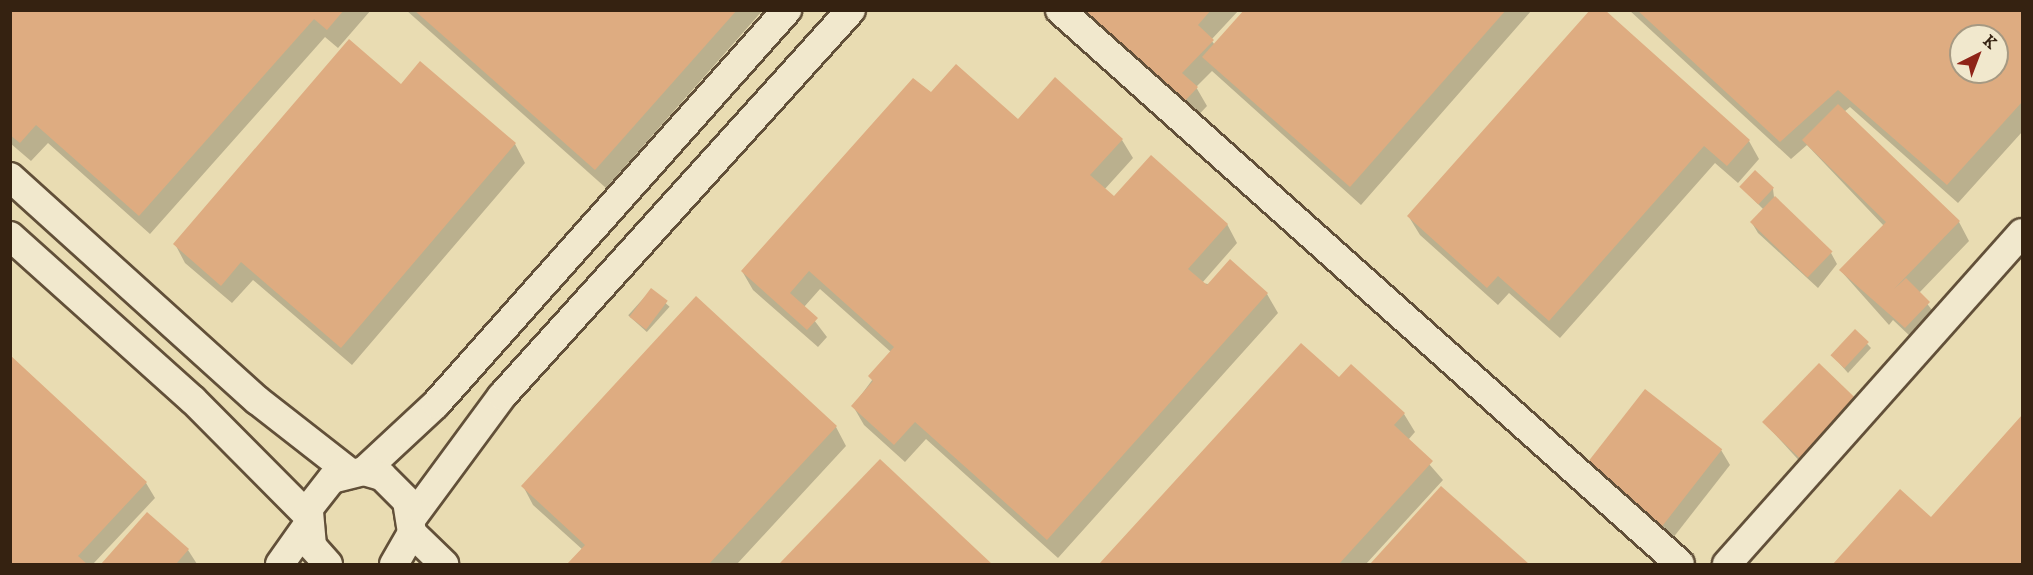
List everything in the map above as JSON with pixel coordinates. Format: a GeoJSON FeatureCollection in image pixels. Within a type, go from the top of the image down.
{"type":"FeatureCollection","features":[{"type":"Feature","properties":{"kind":"street"},"geometry":{"type":"LineString","coordinates":[[280,564],[308,521],[324,485],[357,472],[436,404],[787,10]]}},
{"type":"Feature","properties":{"kind":"street"},"geometry":{"type":"LineString","coordinates":[[394,564],[412,526],[502,396],[851,10]]}},
{"type":"Feature","properties":{"kind":"street"},"geometry":{"type":"LineString","coordinates":[[1060,12],[1680,564]]}},
{"type":"Feature","properties":{"kind":"street"},"geometry":{"type":"LineString","coordinates":[[653,162],[686,192]]}},
{"type":"Feature","properties":{"kind":"street"},"geometry":{"type":"LineString","coordinates":[[10,177],[257,400],[357,472],[400,491],[412,526],[444,564]]}},
{"type":"Feature","properties":{"kind":"street"},"geometry":{"type":"LineString","coordinates":[[1727,564],[2022,234]]}},
{"type":"Feature","properties":{"kind":"street"},"geometry":{"type":"LineString","coordinates":[[10,236],[193,400],[308,521],[312,546],[327,564]]}},
{"type":"Feature","properties":{"kind":"street"},"geometry":{"type":"LineString","coordinates":[[49,270],[77,237]]}},
{"type":"Feature","properties":{"kind":"building"},"geometry":{"type":"Polygon","coordinates":[[[10,10],[344,10],[327,30],[314,19],[139,216],[36,125],[20,143],[10,135],[10,10]]]}},
{"type":"Feature","properties":{"kind":"building"},"geometry":{"type":"Polygon","coordinates":[[[414,10],[737,10],[595,170],[414,10]]]}},
{"type":"Feature","properties":{"kind":"building"},"geometry":{"type":"Polygon","coordinates":[[[1083,10],[1211,10],[1198,25],[1214,40],[1182,73],[1198,87],[1182,104],[1083,10]]]}},
{"type":"Feature","properties":{"kind":"building"},"geometry":{"type":"Polygon","coordinates":[[[1244,10],[1506,10],[1350,187],[1202,57],[1244,10]]]}},
{"type":"Feature","properties":{"kind":"building"},"geometry":{"type":"Polygon","coordinates":[[[1590,10],[1605,10],[1750,140],[1727,166],[1704,146],[1549,321],[1498,276],[1487,288],[1407,216],[1590,10]]]}},
{"type":"Feature","properties":{"kind":"building"},"geometry":{"type":"Polygon","coordinates":[[[1637,10],[2022,10],[2022,102],[1947,185],[1838,90],[1780,142],[1637,10]]]}},
{"type":"Feature","properties":{"kind":"building"},"geometry":{"type":"Polygon","coordinates":[[[349,39],[401,84],[420,61],[516,143],[341,348],[241,262],[221,286],[173,244],[349,39]]]}},
{"type":"Feature","properties":{"kind":"building"},"geometry":{"type":"Polygon","coordinates":[[[956,64],[1018,119],[1055,77],[1123,139],[1090,175],[1114,196],[1151,155],[1228,224],[1188,269],[1207,285],[1230,259],[1268,293],[1047,540],[915,422],[894,445],[851,406],[873,381],[868,376],[894,347],[809,271],[790,293],[818,318],[807,330],[741,271],[913,78],[931,92],[956,64]]]}},
{"type":"Feature","properties":{"kind":"building"},"geometry":{"type":"Polygon","coordinates":[[[1838,104],[1960,221],[1894,289],[1906,278],[1930,302],[1905,328],[1839,270],[1886,222],[1802,140],[1838,104]]]}},
{"type":"Feature","properties":{"kind":"building"},"geometry":{"type":"Polygon","coordinates":[[[1755,170],[1774,188],[1758,205],[1739,187],[1755,170]]]}},
{"type":"Feature","properties":{"kind":"building"},"geometry":{"type":"Polygon","coordinates":[[[1775,196],[1833,252],[1808,277],[1750,222],[1775,196]]]}},
{"type":"Feature","properties":{"kind":"building"},"geometry":{"type":"Polygon","coordinates":[[[651,288],[668,301],[646,329],[629,317],[651,288]]]}},
{"type":"Feature","properties":{"kind":"building"},"geometry":{"type":"Polygon","coordinates":[[[696,296],[837,426],[709,564],[567,564],[585,545],[521,486],[696,296]]]}},
{"type":"Feature","properties":{"kind":"building"},"geometry":{"type":"Polygon","coordinates":[[[1855,329],[1869,342],[1844,368],[1830,355],[1855,329]]]}},
{"type":"Feature","properties":{"kind":"building"},"geometry":{"type":"Polygon","coordinates":[[[1301,343],[1339,377],[1351,364],[1405,413],[1394,425],[1433,461],[1339,564],[1099,564],[1301,343]]]}},
{"type":"Feature","properties":{"kind":"building"},"geometry":{"type":"Polygon","coordinates":[[[10,355],[147,482],[78,556],[87,564],[10,564],[10,355]]]}},
{"type":"Feature","properties":{"kind":"building"},"geometry":{"type":"Polygon","coordinates":[[[1819,363],[1860,403],[1803,462],[1762,422],[1819,363]]]}},
{"type":"Feature","properties":{"kind":"building"},"geometry":{"type":"Polygon","coordinates":[[[1645,389],[1722,449],[1660,529],[1583,469],[1645,389]]]}},
{"type":"Feature","properties":{"kind":"building"},"geometry":{"type":"Polygon","coordinates":[[[2022,415],[2022,564],[1833,564],[1900,489],[1931,517],[2022,415]]]}},
{"type":"Feature","properties":{"kind":"building"},"geometry":{"type":"Polygon","coordinates":[[[880,459],[992,564],[779,564],[880,459]]]}},
{"type":"Feature","properties":{"kind":"building"},"geometry":{"type":"Polygon","coordinates":[[[1441,486],[1529,564],[1370,564],[1441,486]]]}},
{"type":"Feature","properties":{"kind":"building"},"geometry":{"type":"Polygon","coordinates":[[[147,512],[189,549],[176,564],[101,564],[147,512]]]}}]}
